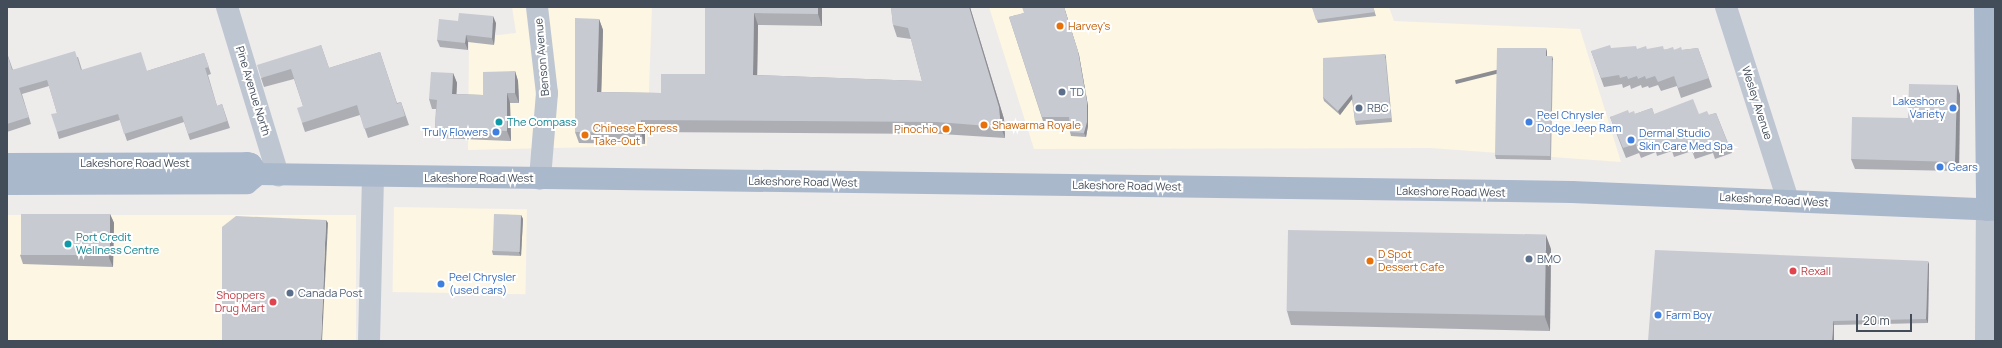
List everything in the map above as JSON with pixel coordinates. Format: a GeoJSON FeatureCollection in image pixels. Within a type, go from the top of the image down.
{"type":"FeatureCollection","features":[{"type":"Feature","properties":{"kind":"main road"},"geometry":{"type":"LineString","coordinates":[[1985,7],[1991,210]]}},
{"type":"Feature","properties":{"kind":"main road","name":"Lakeshore Road West"},"geometry":{"type":"LineString","coordinates":[[7,164],[247,163],[268,175]]}},
{"type":"Feature","properties":{"kind":"main road","name":"Lakeshore Road West"},"geometry":{"type":"LineString","coordinates":[[7,184],[247,183],[268,175],[1572,192],[1788,200],[1991,210]]}},
{"type":"Feature","properties":{"kind":"street","name":"Pine Avenue North"},"geometry":{"type":"LineString","coordinates":[[227,7],[268,175]]}},
{"type":"Feature","properties":{"kind":"street","name":"Benson Avenue"},"geometry":{"type":"LineString","coordinates":[[537,7],[547,93],[540,179]]}},
{"type":"Feature","properties":{"kind":"street","name":"Wesley Avenue"},"geometry":{"type":"LineString","coordinates":[[1726,7],[1788,200]]}},
{"type":"Feature","properties":{"kind":"street"},"geometry":{"type":"LineString","coordinates":[[369,341],[373,177]]}},
{"type":"Feature","properties":{"kind":"street"},"geometry":{"type":"LineString","coordinates":[[1986,341],[1991,210]]}},
{"type":"Feature","properties":{"kind":"shaded area"},"geometry":{"type":"Polygon","coordinates":[[[512,7],[652,7],[647,146],[468,150],[469,38],[516,33],[512,7]]]}},
{"type":"Feature","properties":{"kind":"shaded area"},"geometry":{"type":"Polygon","coordinates":[[[989,7],[1389,7],[1394,21],[1580,29],[1621,162],[1430,148],[1034,149],[989,7]]]}},
{"type":"Feature","properties":{"kind":"shaded area"},"geometry":{"type":"Polygon","coordinates":[[[394,207],[527,209],[525,294],[393,292],[394,207]]]}},
{"type":"Feature","properties":{"kind":"shaded area"},"geometry":{"type":"Polygon","coordinates":[[[7,215],[356,215],[356,341],[7,341],[7,215]]]}},
{"type":"Feature","properties":{"kind":"building"},"geometry":{"type":"Polygon","coordinates":[[[705,7],[818,7],[818,14],[754,13],[753,75],[922,81],[908,28],[893,25],[891,7],[969,7],[999,107],[1001,127],[937,122],[641,120],[641,133],[575,132],[575,18],[599,19],[597,92],[661,93],[661,74],[705,74],[705,7]]]}},
{"type":"Feature","properties":{"kind":"building"},"geometry":{"type":"Polygon","coordinates":[[[1022,7],[1064,7],[1078,51],[1087,102],[1087,122],[1084,133],[1070,132],[1069,117],[1042,117],[1009,17],[1024,13],[1022,7]]]}},
{"type":"Feature","properties":{"kind":"building"},"geometry":{"type":"Polygon","coordinates":[[[1312,7],[1373,7],[1375,12],[1316,20],[1312,7]]]}},
{"type":"Feature","properties":{"kind":"building"},"geometry":{"type":"Polygon","coordinates":[[[459,13],[493,16],[492,38],[466,35],[465,43],[437,40],[439,19],[458,21],[459,13]]]}},
{"type":"Feature","properties":{"kind":"building"},"geometry":{"type":"Polygon","coordinates":[[[321,45],[329,68],[380,52],[397,104],[401,102],[405,116],[364,129],[357,105],[302,123],[297,108],[303,106],[291,69],[261,78],[257,65],[321,45]]]}},
{"type":"Feature","properties":{"kind":"building"},"geometry":{"type":"Polygon","coordinates":[[[1610,45],[1611,48],[1636,46],[1637,49],[1646,46],[1647,49],[1663,46],[1664,50],[1673,47],[1674,50],[1681,47],[1682,50],[1698,48],[1709,78],[1678,88],[1674,76],[1658,82],[1655,76],[1646,79],[1645,76],[1638,79],[1637,76],[1628,79],[1627,76],[1620,78],[1619,75],[1601,78],[1591,51],[1610,45]]]}},
{"type":"Feature","properties":{"kind":"building"},"geometry":{"type":"Polygon","coordinates":[[[1497,48],[1546,48],[1546,56],[1552,56],[1550,156],[1495,155],[1497,48]]]}},
{"type":"Feature","properties":{"kind":"building"},"geometry":{"type":"Polygon","coordinates":[[[75,51],[81,70],[141,52],[147,71],[204,53],[209,67],[205,68],[217,106],[222,104],[227,121],[188,134],[182,116],[124,134],[118,114],[57,132],[51,114],[57,113],[47,80],[19,88],[29,117],[7,124],[7,53],[12,70],[75,51]]]}},
{"type":"Feature","properties":{"kind":"building"},"geometry":{"type":"Polygon","coordinates":[[[1385,54],[1391,118],[1355,121],[1352,94],[1338,111],[1323,97],[1323,58],[1385,54]]]}},
{"type":"Feature","properties":{"kind":"building"},"geometry":{"type":"Polygon","coordinates":[[[515,71],[515,93],[507,93],[507,131],[435,128],[437,100],[429,99],[431,72],[453,73],[452,94],[483,95],[483,72],[515,71]]]}},
{"type":"Feature","properties":{"kind":"building"},"geometry":{"type":"Polygon","coordinates":[[[1909,84],[1957,85],[1955,162],[1851,159],[1852,117],[1908,118],[1909,84]]]}},
{"type":"Feature","properties":{"kind":"building"},"geometry":{"type":"Polygon","coordinates":[[[1693,99],[1699,114],[1707,111],[1709,115],[1716,113],[1728,144],[1712,150],[1709,143],[1692,150],[1688,141],[1671,148],[1668,141],[1654,147],[1653,143],[1637,149],[1636,144],[1623,148],[1610,117],[1628,110],[1629,113],[1634,111],[1635,114],[1652,108],[1654,114],[1693,99]]]}},
{"type":"Feature","properties":{"kind":"building","name":"Port Credit Wellness Centre"},"geometry":{"type":"Polygon","coordinates":[[[21,214],[110,214],[110,255],[21,255],[21,214]]]}},
{"type":"Feature","properties":{"kind":"building"},"geometry":{"type":"Polygon","coordinates":[[[494,214],[521,215],[520,252],[493,251],[494,214]]]}},
{"type":"Feature","properties":{"kind":"building","name":"Shoppers Drug Mart"},"geometry":{"type":"Polygon","coordinates":[[[236,216],[326,220],[321,341],[222,341],[222,227],[236,216]]]}},
{"type":"Feature","properties":{"kind":"building"},"geometry":{"type":"Polygon","coordinates":[[[1288,230],[1546,235],[1545,315],[1287,311],[1288,230]]]}},
{"type":"Feature","properties":{"kind":"building"},"geometry":{"type":"Polygon","coordinates":[[[1655,250],[1928,261],[1926,319],[1833,321],[1832,341],[1648,341],[1655,250]]]}},
{"type":"Feature","properties":{"kind":"place","name":"Harvey's"},"geometry":{"type":"Point","coordinates":[1060,26]}},
{"type":"Feature","properties":{"kind":"place","name":"TD"},"geometry":{"type":"Point","coordinates":[1062,92]}},
{"type":"Feature","properties":{"kind":"place","name":"RBC"},"geometry":{"type":"Point","coordinates":[1359,108]}},
{"type":"Feature","properties":{"kind":"place","name":"Lakeshore Variety"},"geometry":{"type":"Point","coordinates":[1953,108]}},
{"type":"Feature","properties":{"kind":"place","name":"The Compass"},"geometry":{"type":"Point","coordinates":[499,122]}},
{"type":"Feature","properties":{"kind":"place","name":"Peel Chrysler Dodge Jeep Ram"},"geometry":{"type":"Point","coordinates":[1529,122]}},
{"type":"Feature","properties":{"kind":"place","name":"Shawarma Royale"},"geometry":{"type":"Point","coordinates":[984,125]}},
{"type":"Feature","properties":{"kind":"place","name":"Pinochio"},"geometry":{"type":"Point","coordinates":[946,129]}},
{"type":"Feature","properties":{"kind":"place","name":"Truly Flowers"},"geometry":{"type":"Point","coordinates":[496,132]}},
{"type":"Feature","properties":{"kind":"place","name":"Chinese Express Take-Out"},"geometry":{"type":"Point","coordinates":[585,135]}},
{"type":"Feature","properties":{"kind":"place","name":"Dermal Studio Skin Care Med Spa"},"geometry":{"type":"Point","coordinates":[1631,140]}},
{"type":"Feature","properties":{"kind":"place","name":"Gears"},"geometry":{"type":"Point","coordinates":[1940,167]}},
{"type":"Feature","properties":{"kind":"place","name":"Port Credit Wellness Centre"},"geometry":{"type":"Point","coordinates":[68,244]}},
{"type":"Feature","properties":{"kind":"place","name":"BMO"},"geometry":{"type":"Point","coordinates":[1529,259]}},
{"type":"Feature","properties":{"kind":"place","name":"D Spot Dessert Cafe"},"geometry":{"type":"Point","coordinates":[1370,261]}},
{"type":"Feature","properties":{"kind":"place","name":"Rexall"},"geometry":{"type":"Point","coordinates":[1793,271]}},
{"type":"Feature","properties":{"kind":"place","name":"Peel Chrysler (used cars)"},"geometry":{"type":"Point","coordinates":[441,284]}},
{"type":"Feature","properties":{"kind":"place","name":"Canada Post"},"geometry":{"type":"Point","coordinates":[290,293]}},
{"type":"Feature","properties":{"kind":"place","name":"Shoppers Drug Mart"},"geometry":{"type":"Point","coordinates":[273,302]}},
{"type":"Feature","properties":{"kind":"place","name":"Farm Boy"},"geometry":{"type":"Point","coordinates":[1658,315]}}]}
